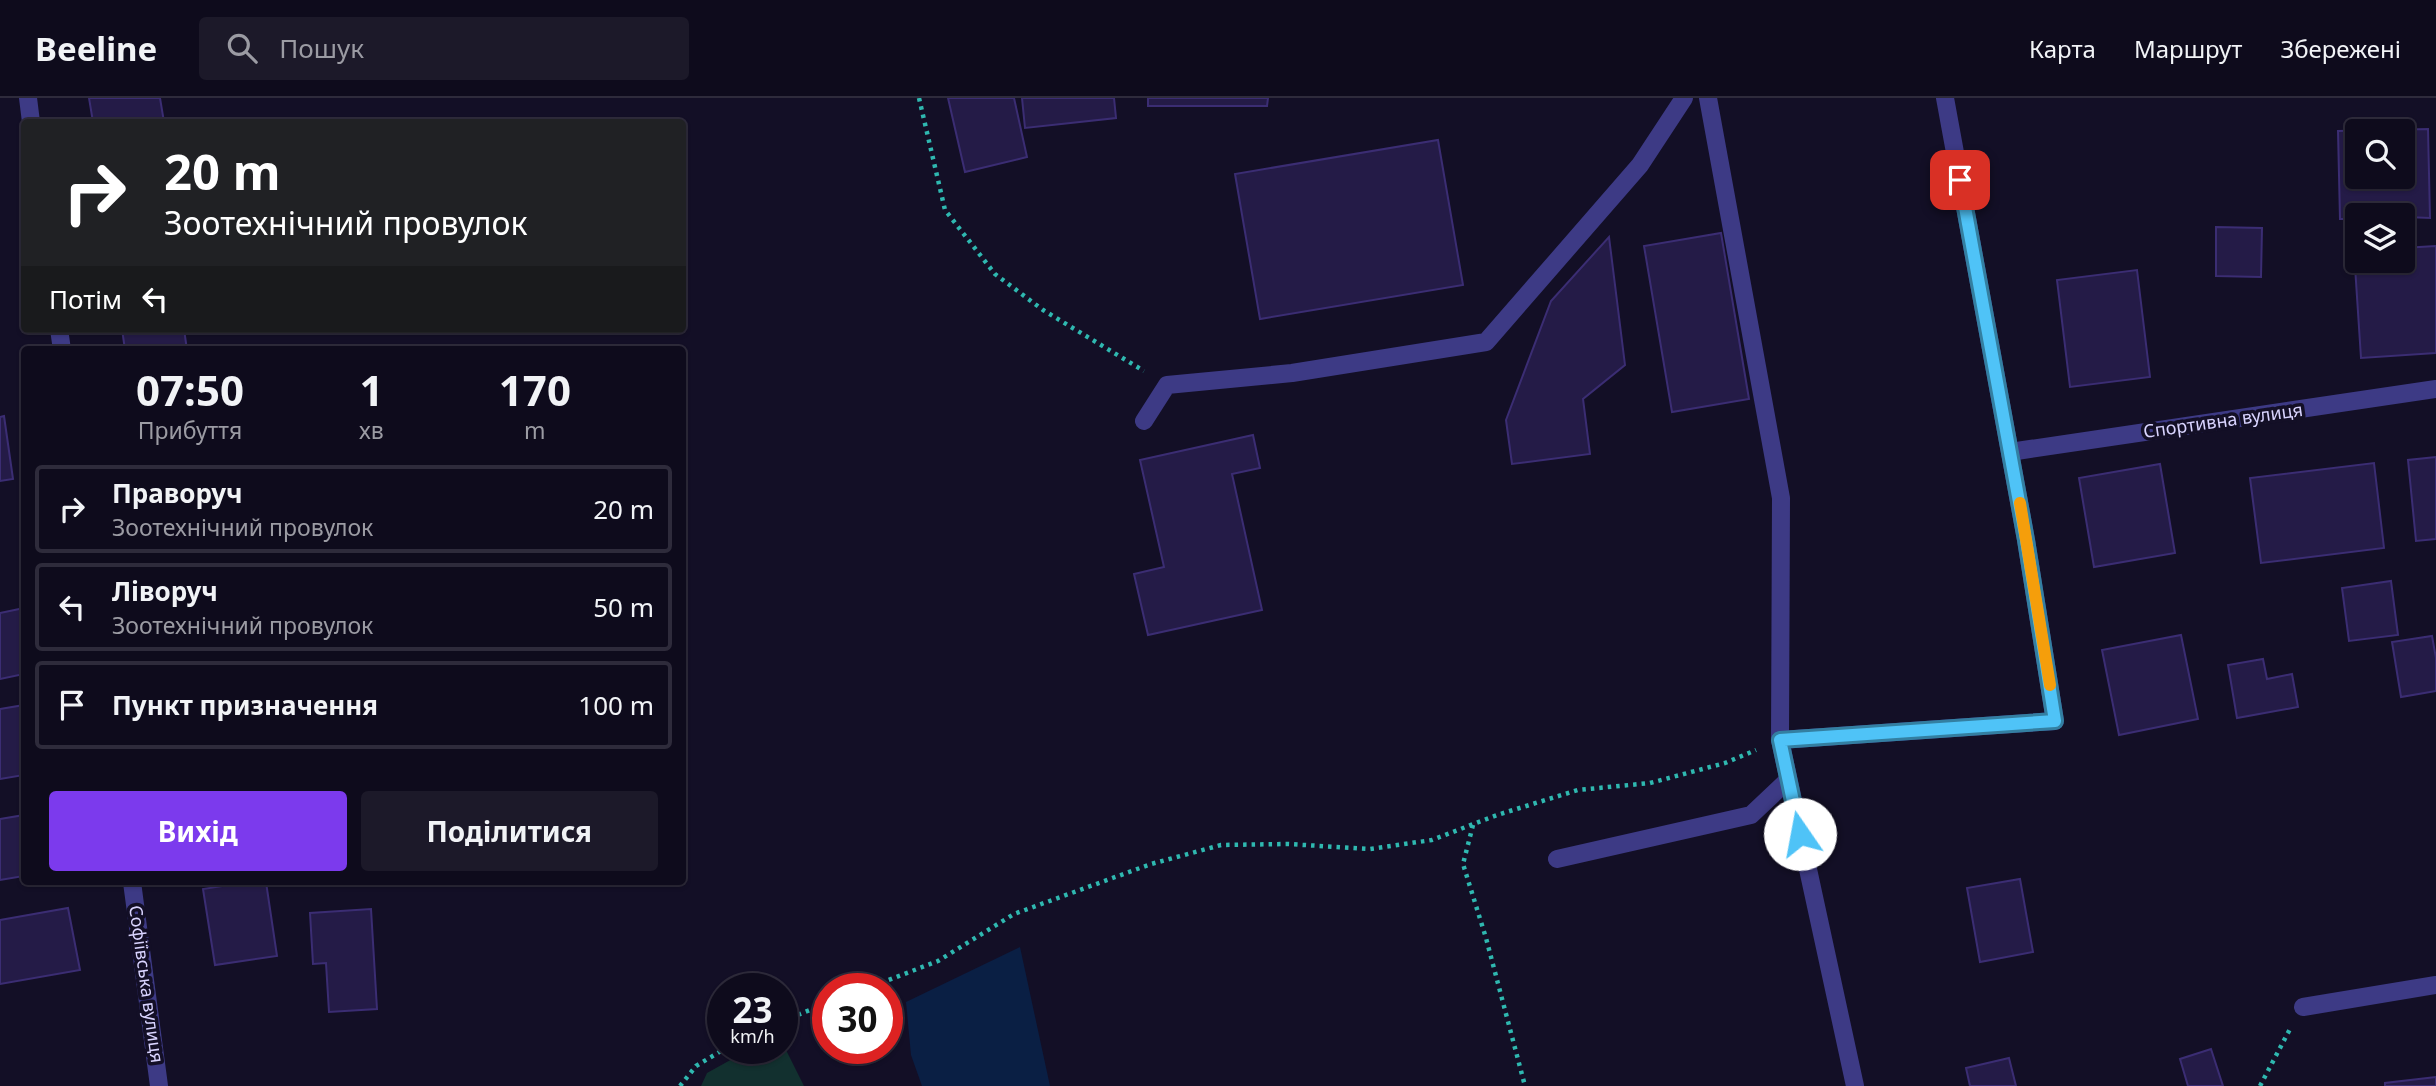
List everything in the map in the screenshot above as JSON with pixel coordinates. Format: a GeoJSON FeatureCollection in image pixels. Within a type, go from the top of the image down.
{"type":"FeatureCollection","features":[{"type":"Feature","properties":{"kind":"street"},"geometry":{"type":"LineString","coordinates":[[28,98],[31,119]]}},
{"type":"Feature","properties":{"kind":"street"},"geometry":{"type":"LineString","coordinates":[[1144,421],[1167,385],[1292,373],[1486,342],[1640,164],[1684,98]]}},
{"type":"Feature","properties":{"kind":"street"},"geometry":{"type":"LineString","coordinates":[[1708,98],[1781,498],[1780,740],[1855,1086]]}},
{"type":"Feature","properties":{"kind":"street"},"geometry":{"type":"LineString","coordinates":[[1780,740],[2055,721],[2010,452],[1945,98]]}},
{"type":"Feature","properties":{"kind":"street","name":"Спортивна вулиця"},"geometry":{"type":"LineString","coordinates":[[2010,452],[2436,390]]}},
{"type":"Feature","properties":{"kind":"street"},"geometry":{"type":"LineString","coordinates":[[1557,859],[1751,816],[1788,780]]}},
{"type":"Feature","properties":{"kind":"street","name":"Софіївська вулиця"},"geometry":{"type":"LineString","coordinates":[[132,885],[159,1086]]}},
{"type":"Feature","properties":{"kind":"street"},"geometry":{"type":"LineString","coordinates":[[2303,1007],[2436,985]]}},
{"type":"Feature","properties":{"kind":"path"},"geometry":{"type":"LineString","coordinates":[[919,98],[946,210],[995,274],[1043,310],[1167,385]]}},
{"type":"Feature","properties":{"kind":"path"},"geometry":{"type":"LineString","coordinates":[[903,974],[938,961],[1014,914],[1151,864],[1221,845],[1288,844],[1370,849],[1432,840],[1578,790],[1650,783],[1725,763],[1780,740]]}},
{"type":"Feature","properties":{"kind":"path"},"geometry":{"type":"LineString","coordinates":[[1474,824],[1463,864],[1486,938],[1525,1086]]}},
{"type":"Feature","properties":{"kind":"path"},"geometry":{"type":"LineString","coordinates":[[2260,1086],[2303,1007]]}},
{"type":"Feature","properties":{"kind":"path"},"geometry":{"type":"LineString","coordinates":[[680,1086],[696,1066],[707,1059]]}},
{"type":"Feature","properties":{"kind":"green space"},"geometry":{"type":"Polygon","coordinates":[[[723,1064],[793,1064],[804,1086],[701,1086],[707,1073],[723,1064]]]}},
{"type":"Feature","properties":{"kind":"water"},"geometry":{"type":"Polygon","coordinates":[[[1020,947],[1050,1086],[922,1086],[911,1055],[906,1002],[1020,947]]]}},
{"type":"Feature","properties":{"kind":"building"},"geometry":{"type":"Polygon","coordinates":[[[89,98],[160,98],[164,119],[92,119],[89,98]]]}},
{"type":"Feature","properties":{"kind":"building"},"geometry":{"type":"Polygon","coordinates":[[[948,98],[1014,98],[1027,157],[965,172],[948,98]]]}},
{"type":"Feature","properties":{"kind":"building"},"geometry":{"type":"Polygon","coordinates":[[[1022,98],[1114,98],[1116,118],[1025,128],[1022,98]]]}},
{"type":"Feature","properties":{"kind":"building"},"geometry":{"type":"Polygon","coordinates":[[[1148,98],[1268,98],[1267,106],[1148,106],[1148,98]]]}},
{"type":"Feature","properties":{"kind":"building"},"geometry":{"type":"Polygon","coordinates":[[[2415,129],[2428,129],[2430,218],[2415,217],[2415,203],[2345,203],[2345,219],[2340,219],[2338,131],[2345,131],[2345,189],[2415,189],[2415,129]]]}},
{"type":"Feature","properties":{"kind":"building"},"geometry":{"type":"Polygon","coordinates":[[[1438,140],[1463,285],[1260,319],[1235,174],[1438,140]]]}},
{"type":"Feature","properties":{"kind":"building"},"geometry":{"type":"Polygon","coordinates":[[[2216,227],[2262,228],[2261,277],[2216,276],[2216,227]]]}},
{"type":"Feature","properties":{"kind":"building"},"geometry":{"type":"Polygon","coordinates":[[[1721,233],[1749,399],[1672,412],[1644,246],[1721,233]]]}},
{"type":"Feature","properties":{"kind":"building"},"geometry":{"type":"Polygon","coordinates":[[[1609,237],[1625,365],[1583,399],[1590,454],[1512,464],[1506,420],[1551,301],[1609,237]]]}},
{"type":"Feature","properties":{"kind":"building"},"geometry":{"type":"Polygon","coordinates":[[[2436,246],[2436,353],[2361,358],[2355,273],[2415,273],[2415,247],[2436,246]]]}},
{"type":"Feature","properties":{"kind":"building"},"geometry":{"type":"Polygon","coordinates":[[[2137,270],[2150,377],[2070,387],[2057,280],[2137,270]]]}},
{"type":"Feature","properties":{"kind":"building"},"geometry":{"type":"Polygon","coordinates":[[[123,333],[185,333],[186,346],[124,346],[123,333]]]}},
{"type":"Feature","properties":{"kind":"building"},"geometry":{"type":"Polygon","coordinates":[[[4,416],[13,479],[0,481],[0,417],[4,416]]]}},
{"type":"Feature","properties":{"kind":"building"},"geometry":{"type":"Polygon","coordinates":[[[1253,435],[1260,468],[1232,474],[1262,610],[1148,635],[1134,574],[1164,567],[1140,460],[1253,435]]]}},
{"type":"Feature","properties":{"kind":"building"},"geometry":{"type":"Polygon","coordinates":[[[2436,457],[2436,539],[2416,541],[2408,460],[2436,457]]]}},
{"type":"Feature","properties":{"kind":"building"},"geometry":{"type":"Polygon","coordinates":[[[2374,463],[2384,548],[2261,563],[2250,478],[2374,463]]]}},
{"type":"Feature","properties":{"kind":"building"},"geometry":{"type":"Polygon","coordinates":[[[2160,464],[2175,553],[2094,567],[2079,478],[2160,464]]]}},
{"type":"Feature","properties":{"kind":"building"},"geometry":{"type":"Polygon","coordinates":[[[2391,581],[2398,635],[2349,641],[2342,588],[2391,581]]]}},
{"type":"Feature","properties":{"kind":"building"},"geometry":{"type":"Polygon","coordinates":[[[21,609],[21,675],[0,679],[0,613],[21,609]]]}},
{"type":"Feature","properties":{"kind":"building"},"geometry":{"type":"Polygon","coordinates":[[[2181,635],[2198,719],[2119,735],[2102,650],[2181,635]]]}},
{"type":"Feature","properties":{"kind":"building"},"geometry":{"type":"Polygon","coordinates":[[[2432,636],[2436,658],[2436,691],[2401,697],[2392,642],[2432,636]]]}},
{"type":"Feature","properties":{"kind":"building"},"geometry":{"type":"Polygon","coordinates":[[[2263,659],[2267,679],[2292,674],[2298,707],[2237,718],[2228,665],[2263,659]]]}},
{"type":"Feature","properties":{"kind":"building"},"geometry":{"type":"Polygon","coordinates":[[[21,706],[21,776],[0,779],[0,709],[21,706]]]}},
{"type":"Feature","properties":{"kind":"building"},"geometry":{"type":"Polygon","coordinates":[[[21,816],[21,876],[0,880],[0,819],[21,816]]]}},
{"type":"Feature","properties":{"kind":"building"},"geometry":{"type":"Polygon","coordinates":[[[2020,879],[2033,952],[1980,962],[1967,888],[2020,879]]]}},
{"type":"Feature","properties":{"kind":"building"},"geometry":{"type":"Polygon","coordinates":[[[229,885],[266,885],[277,956],[215,965],[203,889],[229,885]]]}},
{"type":"Feature","properties":{"kind":"building"},"geometry":{"type":"Polygon","coordinates":[[[68,908],[80,970],[0,984],[0,920],[68,908]]]}},
{"type":"Feature","properties":{"kind":"building"},"geometry":{"type":"Polygon","coordinates":[[[371,909],[377,1009],[329,1012],[326,963],[313,964],[310,913],[371,909]]]}},
{"type":"Feature","properties":{"kind":"building"},"geometry":{"type":"Polygon","coordinates":[[[2211,1049],[2223,1086],[2188,1086],[2180,1059],[2211,1049]]]}},
{"type":"Feature","properties":{"kind":"building"},"geometry":{"type":"Polygon","coordinates":[[[2009,1058],[2016,1086],[1970,1086],[1966,1068],[2009,1058]]]}},
{"type":"Feature","properties":{"kind":"building"},"geometry":{"type":"Polygon","coordinates":[[[2436,1077],[2436,1086],[2385,1086],[2385,1083],[2436,1077]]]}},
{"type":"Feature","properties":{"kind":"slow traffic"},"geometry":{"type":"LineString","coordinates":[[2020,503],[2050,685]]}},
{"type":"Feature","properties":{"kind":"route"},"geometry":{"type":"LineString","coordinates":[[1800,834],[1780,740],[2055,721],[2026,540],[1960,180]]}}]}
